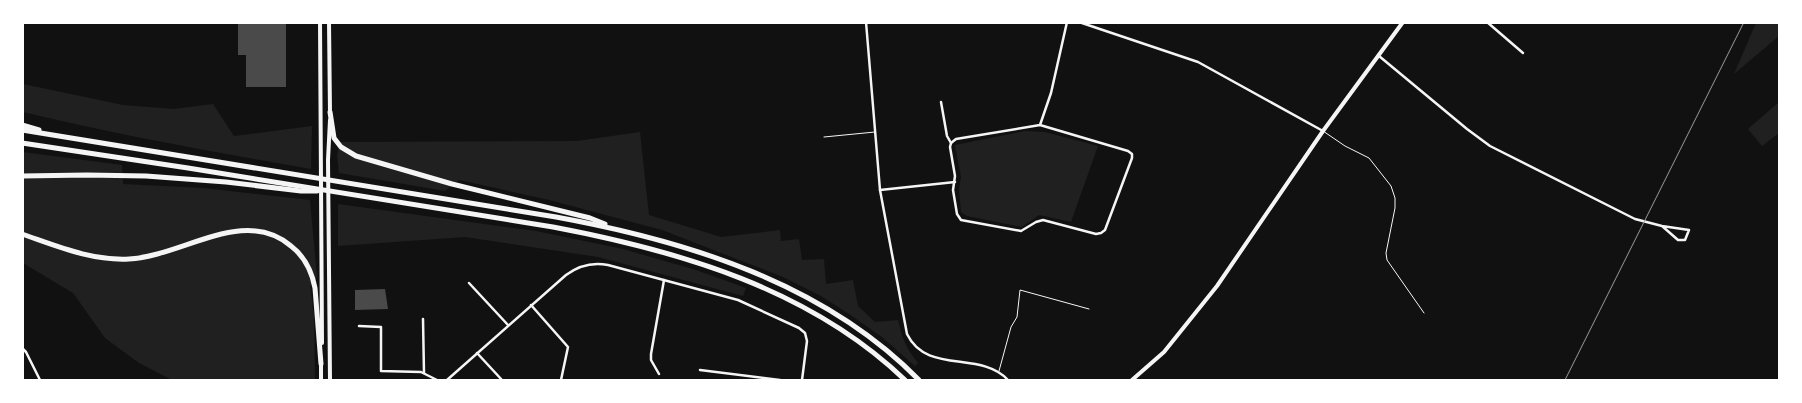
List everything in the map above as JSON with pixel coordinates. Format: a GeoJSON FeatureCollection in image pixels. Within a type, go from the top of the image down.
{"type":"FeatureCollection","features":[{"type":"Feature","properties":{"kind":"highway"},"geometry":{"type":"LineString","coordinates":[[330,112],[334,138],[341,147],[356,156],[452,184],[590,218],[614,229]]}},
{"type":"Feature","properties":{"kind":"highway"},"geometry":{"type":"LineString","coordinates":[[22,125],[56,135]]}},
{"type":"Feature","properties":{"kind":"highway"},"geometry":{"type":"LineString","coordinates":[[22,130],[542,214],[614,229],[708,255],[789,288],[829,310],[886,349],[920,380]]}},
{"type":"Feature","properties":{"kind":"highway"},"geometry":{"type":"LineString","coordinates":[[22,143],[576,231],[680,257],[744,280],[803,307],[860,343],[905,380]]}},
{"type":"Feature","properties":{"kind":"highway"},"geometry":{"type":"LineString","coordinates":[[22,176],[124,175],[226,182],[306,192],[322,190]]}},
{"type":"Feature","properties":{"kind":"highway"},"geometry":{"type":"LineString","coordinates":[[22,234],[81,254],[119,259],[158,255],[237,230],[256,230],[275,235],[296,250],[306,263],[313,278],[321,364]]}},
{"type":"Feature","properties":{"kind":"main road"},"geometry":{"type":"LineString","coordinates":[[320,22],[321,380]]}},
{"type":"Feature","properties":{"kind":"main road"},"geometry":{"type":"LineString","coordinates":[[329,22],[330,380]]}},
{"type":"Feature","properties":{"kind":"main road"},"geometry":{"type":"LineString","coordinates":[[1132,380],[1164,352],[1217,286],[1323,131],[1403,22]]}},
{"type":"Feature","properties":{"kind":"street"},"geometry":{"type":"LineString","coordinates":[[866,22],[880,190],[905,328],[910,341],[921,352],[932,357],[983,365],[998,372],[1008,380]]}},
{"type":"Feature","properties":{"kind":"street"},"geometry":{"type":"LineString","coordinates":[[1040,125],[1050,98],[1067,22]]}},
{"type":"Feature","properties":{"kind":"street"},"geometry":{"type":"LineString","coordinates":[[1079,22],[1198,62],[1323,131]]}},
{"type":"Feature","properties":{"kind":"street"},"geometry":{"type":"LineString","coordinates":[[1487,22],[1523,53]]}},
{"type":"Feature","properties":{"kind":"street"},"geometry":{"type":"LineString","coordinates":[[1379,56],[1485,143],[1630,217],[1662,226],[1689,230],[1688,236],[1685,240],[1678,240],[1662,226]]}},
{"type":"Feature","properties":{"kind":"street"},"geometry":{"type":"LineString","coordinates":[[941,102],[947,136],[951,143],[955,182],[953,190],[957,214],[963,221],[1021,232],[1036,222],[1043,220],[1096,234],[1102,232],[1132,158],[1132,154],[1128,151],[1040,125],[956,139],[951,143]]}},
{"type":"Feature","properties":{"kind":"street"},"geometry":{"type":"LineString","coordinates":[[880,190],[955,182]]}},
{"type":"Feature","properties":{"kind":"street"},"geometry":{"type":"LineString","coordinates":[[447,380],[566,274],[588,265],[608,265],[738,300],[799,328],[805,333],[808,341],[802,380]]}},
{"type":"Feature","properties":{"kind":"street"},"geometry":{"type":"LineString","coordinates":[[659,374],[651,360],[651,354],[664,280]]}},
{"type":"Feature","properties":{"kind":"street"},"geometry":{"type":"LineString","coordinates":[[469,283],[508,325]]}},
{"type":"Feature","properties":{"kind":"street"},"geometry":{"type":"LineString","coordinates":[[531,305],[568,347],[561,380]]}},
{"type":"Feature","properties":{"kind":"street"},"geometry":{"type":"LineString","coordinates":[[423,319],[424,373]]}},
{"type":"Feature","properties":{"kind":"street"},"geometry":{"type":"LineString","coordinates":[[359,326],[381,327],[381,371],[424,373],[437,380]]}},
{"type":"Feature","properties":{"kind":"street"},"geometry":{"type":"LineString","coordinates":[[23,349],[40,380]]}},
{"type":"Feature","properties":{"kind":"street"},"geometry":{"type":"LineString","coordinates":[[477,353],[502,380]]}},
{"type":"Feature","properties":{"kind":"street"},"geometry":{"type":"LineString","coordinates":[[700,370],[780,380]]}},
{"type":"Feature","properties":{"kind":"lane"},"geometry":{"type":"LineString","coordinates":[[1323,131],[1344,146],[1369,158],[1391,186],[1395,198],[1395,208],[1386,252],[1387,260],[1424,313]]}},
{"type":"Feature","properties":{"kind":"lane"},"geometry":{"type":"LineString","coordinates":[[824,137],[876,132]]}},
{"type":"Feature","properties":{"kind":"lane"},"geometry":{"type":"LineString","coordinates":[[998,372],[1011,327],[1017,317],[1020,290],[1089,309]]}},
{"type":"Feature","properties":{"kind":"shaded area"},"geometry":{"type":"Polygon","coordinates":[[[1756,23],[1779,23],[1779,36],[1734,74],[1756,23]]]}},
{"type":"Feature","properties":{"kind":"shaded area"},"geometry":{"type":"Polygon","coordinates":[[[23,84],[123,105],[174,109],[213,104],[234,136],[312,126],[311,169],[130,136],[23,112],[23,84]]]}},
{"type":"Feature","properties":{"kind":"shaded area"},"geometry":{"type":"Polygon","coordinates":[[[1779,102],[1779,133],[1762,146],[1748,129],[1779,102]]]}},
{"type":"Feature","properties":{"kind":"shaded area"},"geometry":{"type":"Polygon","coordinates":[[[1025,131],[1045,132],[1098,146],[1071,222],[1039,215],[1022,227],[967,216],[961,212],[959,189],[961,177],[955,145],[1025,131]]]}},
{"type":"Feature","properties":{"kind":"shaded area"},"geometry":{"type":"Polygon","coordinates":[[[640,132],[649,215],[721,237],[780,230],[781,241],[799,239],[802,260],[824,259],[826,284],[853,280],[858,306],[875,322],[898,320],[905,343],[918,363],[915,366],[882,337],[821,296],[783,277],[662,230],[549,200],[459,180],[445,191],[339,173],[337,155],[340,142],[577,141],[640,132]]]}},
{"type":"Feature","properties":{"kind":"shaded area"},"geometry":{"type":"Polygon","coordinates":[[[23,152],[122,165],[123,184],[204,188],[310,200],[317,277],[310,286],[314,315],[315,380],[172,380],[139,363],[105,338],[73,293],[23,263],[23,152]]]}},
{"type":"Feature","properties":{"kind":"shaded area"},"geometry":{"type":"Polygon","coordinates":[[[338,204],[536,231],[623,249],[696,270],[746,288],[743,296],[598,257],[465,237],[338,246],[338,204]]]}},
{"type":"Feature","properties":{"kind":"building"},"geometry":{"type":"Polygon","coordinates":[[[238,22],[286,22],[286,87],[246,87],[246,55],[238,55],[238,22]]]}},
{"type":"Feature","properties":{"kind":"building"},"geometry":{"type":"Polygon","coordinates":[[[385,289],[388,309],[355,310],[355,290],[385,289]]]}},
{"type":"Feature","properties":{"kind":"tram line"},"geometry":{"type":"LineString","coordinates":[[1565,380],[1744,22]]}}]}
